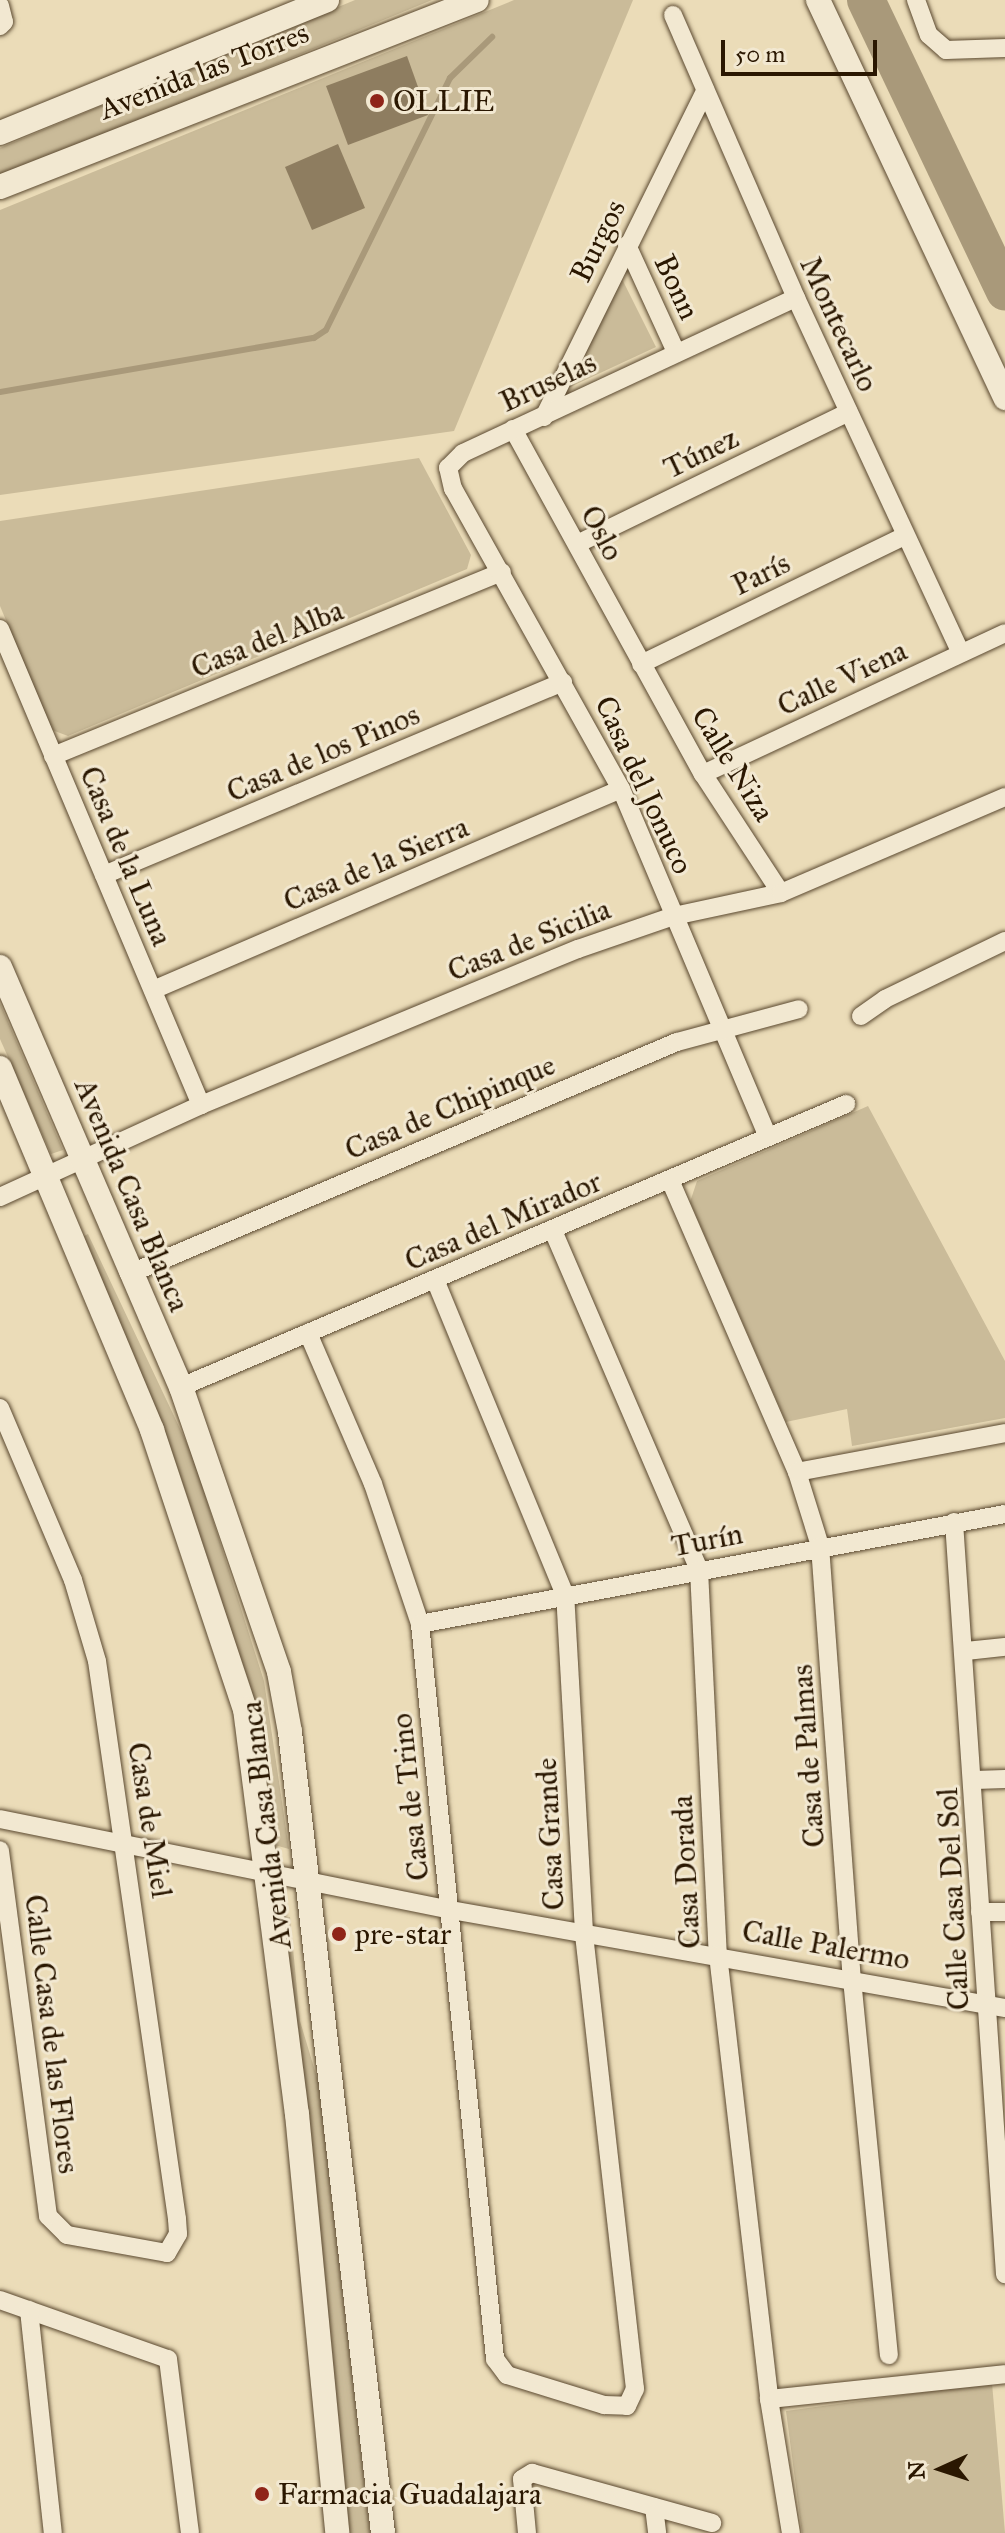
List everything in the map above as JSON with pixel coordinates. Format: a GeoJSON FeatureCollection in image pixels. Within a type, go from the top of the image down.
{"type":"FeatureCollection","features":[{"type":"Feature","properties":{"kind":"street","name":"Avenida las Torres"},"geometry":{"type":"LineString","coordinates":[[0,133],[327,0]]}},
{"type":"Feature","properties":{"kind":"street","name":"Avenida las Torres"},"geometry":{"type":"LineString","coordinates":[[0,187],[477,0]]}},
{"type":"Feature","properties":{"kind":"street"},"geometry":{"type":"LineString","coordinates":[[818,0],[1005,398]]}},
{"type":"Feature","properties":{"kind":"street"},"geometry":{"type":"LineString","coordinates":[[916,0],[929,35],[946,50],[1005,48]]}},
{"type":"Feature","properties":{"kind":"street"},"geometry":{"type":"LineString","coordinates":[[0,6],[4,22],[0,26]]}},
{"type":"Feature","properties":{"kind":"street","name":"Montecarlo"},"geometry":{"type":"LineString","coordinates":[[673,15],[796,298],[961,653]]}},
{"type":"Feature","properties":{"kind":"street","name":"Burgos"},"geometry":{"type":"LineString","coordinates":[[544,417],[705,91]]}},
{"type":"Feature","properties":{"kind":"street","name":"Bonn"},"geometry":{"type":"LineString","coordinates":[[627,245],[676,352]]}},
{"type":"Feature","properties":{"kind":"street","name":"Bruselas"},"geometry":{"type":"LineString","coordinates":[[448,468],[463,453],[796,298]]}},
{"type":"Feature","properties":{"kind":"street","name":"Túnez"},"geometry":{"type":"LineString","coordinates":[[577,544],[849,412]]}},
{"type":"Feature","properties":{"kind":"street","name":"Oslo"},"geometry":{"type":"LineString","coordinates":[[513,429],[641,664]]}},
{"type":"Feature","properties":{"kind":"street","name":"Casa del Jonuco"},"geometry":{"type":"LineString","coordinates":[[448,468],[453,489],[621,789],[768,1137]]}},
{"type":"Feature","properties":{"kind":"street","name":"París"},"geometry":{"type":"LineString","coordinates":[[641,664],[905,536]]}},
{"type":"Feature","properties":{"kind":"street","name":"Casa del Alba"},"geometry":{"type":"LineString","coordinates":[[53,756],[502,572]]}},
{"type":"Feature","properties":{"kind":"street","name":"Casa de la Luna"},"geometry":{"type":"LineString","coordinates":[[0,629],[201,1105]]}},
{"type":"Feature","properties":{"kind":"street","name":"Calle Viena"},"geometry":{"type":"LineString","coordinates":[[703,774],[1005,633]]}},
{"type":"Feature","properties":{"kind":"street","name":"Calle Niza"},"geometry":{"type":"LineString","coordinates":[[641,664],[703,774],[781,893]]}},
{"type":"Feature","properties":{"kind":"street","name":"Casa de los Pinos"},"geometry":{"type":"LineString","coordinates":[[104,875],[563,682]]}},
{"type":"Feature","properties":{"kind":"street","name":"Casa de la Sierra"},"geometry":{"type":"LineString","coordinates":[[153,990],[621,789]]}},
{"type":"Feature","properties":{"kind":"street","name":"Casa de Sicilia"},"geometry":{"type":"LineString","coordinates":[[0,1197],[201,1105],[578,949],[674,916],[781,893],[1005,797]]}},
{"type":"Feature","properties":{"kind":"street"},"geometry":{"type":"LineString","coordinates":[[861,1016],[885,999],[1005,941]]}},
{"type":"Feature","properties":{"kind":"street","name":"Avenida Casa Blanca"},"geometry":{"type":"LineString","coordinates":[[0,967],[129,1274],[181,1387],[272,1643],[290,1732],[383,2533]]}},
{"type":"Feature","properties":{"kind":"street","name":"Casa de Chipinque"},"geometry":{"type":"LineString","coordinates":[[129,1274],[677,1042],[799,1009]]}},
{"type":"Feature","properties":{"kind":"street","name":"Avenida Casa Blanca"},"geometry":{"type":"LineString","coordinates":[[0,1068],[152,1430],[238,1682],[268,1874],[337,2533]]}},
{"type":"Feature","properties":{"kind":"street","name":"Casa del Mirador"},"geometry":{"type":"LineString","coordinates":[[181,1387],[554,1233],[846,1104]]}},
{"type":"Feature","properties":{"kind":"street","name":"Casa de Palmas"},"geometry":{"type":"LineString","coordinates":[[670,1180],[797,1472],[820,1546],[852,1979],[889,2355]]}},
{"type":"Feature","properties":{"kind":"street","name":"Casa Dorada"},"geometry":{"type":"LineString","coordinates":[[554,1233],[699,1570],[718,1955],[769,2399],[791,2533]]}},
{"type":"Feature","properties":{"kind":"street","name":"Casa Grande"},"geometry":{"type":"LineString","coordinates":[[435,1280],[565,1595],[584,1932],[635,2389],[627,2406]]}},
{"type":"Feature","properties":{"kind":"street","name":"Casa de Trino"},"geometry":{"type":"LineString","coordinates":[[308,1333],[373,1484],[420,1624],[499,2370],[604,2405],[627,2406]]}},
{"type":"Feature","properties":{"kind":"street","name":"Casa de Miel"},"geometry":{"type":"LineString","coordinates":[[0,1408],[73,1580],[97,1661],[126,1844],[178,2234],[167,2253],[67,2235],[52,2224]]}},
{"type":"Feature","properties":{"kind":"street"},"geometry":{"type":"LineString","coordinates":[[797,1472],[1005,1433]]}},
{"type":"Feature","properties":{"kind":"street","name":"Turín"},"geometry":{"type":"LineString","coordinates":[[420,1624],[820,1546],[1005,1514]]}},
{"type":"Feature","properties":{"kind":"street","name":"Calle Casa Del Sol"},"geometry":{"type":"LineString","coordinates":[[954,1522],[975,1780],[985,2001],[1005,2274]]}},
{"type":"Feature","properties":{"kind":"street"},"geometry":{"type":"LineString","coordinates":[[966,1651],[1005,1647]]}},
{"type":"Feature","properties":{"kind":"street"},"geometry":{"type":"LineString","coordinates":[[975,1780],[1005,1779]]}},
{"type":"Feature","properties":{"kind":"street","name":"Calle Palermo"},"geometry":{"type":"LineString","coordinates":[[0,1819],[451,1910],[985,2001],[1005,2008]]}},
{"type":"Feature","properties":{"kind":"street","name":"Calle Casa de las Flores"},"geometry":{"type":"LineString","coordinates":[[0,1850],[52,2224]]}},
{"type":"Feature","properties":{"kind":"street"},"geometry":{"type":"LineString","coordinates":[[980,1912],[1005,1912]]}},
{"type":"Feature","properties":{"kind":"street"},"geometry":{"type":"LineString","coordinates":[[0,2300],[168,2359],[190,2533]]}},
{"type":"Feature","properties":{"kind":"street"},"geometry":{"type":"LineString","coordinates":[[29,2310],[53,2533]]}},
{"type":"Feature","properties":{"kind":"street"},"geometry":{"type":"LineString","coordinates":[[769,2399],[1005,2374]]}},
{"type":"Feature","properties":{"kind":"street"},"geometry":{"type":"LineString","coordinates":[[527,2533],[524,2476],[532,2473],[712,2523]]}},
{"type":"Feature","properties":{"kind":"street"},"geometry":{"type":"LineString","coordinates":[[654,2507],[657,2533]]}},
{"type":"Feature","properties":{"kind":"shaded area"},"geometry":{"type":"Polygon","coordinates":[[[355,0],[432,0],[0,178],[0,148],[355,0]]]}},
{"type":"Feature","properties":{"kind":"shaded area"},"geometry":{"type":"Polygon","coordinates":[[[514,0],[633,0],[454,431],[0,495],[0,210],[514,0]]]}},
{"type":"Feature","properties":{"kind":"shaded area"},"geometry":{"type":"Polygon","coordinates":[[[619,273],[656,347],[568,388],[619,273]]]}},
{"type":"Feature","properties":{"kind":"shaded area"},"geometry":{"type":"Polygon","coordinates":[[[419,458],[471,555],[467,569],[68,736],[52,730],[0,606],[0,521],[419,458]]]}},
{"type":"Feature","properties":{"kind":"shaded area"},"geometry":{"type":"Polygon","coordinates":[[[0,1003],[63,1150],[51,1154],[0,1039],[0,1003]]]}},
{"type":"Feature","properties":{"kind":"shaded area"},"geometry":{"type":"Polygon","coordinates":[[[868,1106],[1005,1361],[1005,1418],[852,1446],[847,1409],[786,1422],[690,1202],[697,1181],[868,1106]]]}},
{"type":"Feature","properties":{"kind":"shaded area"},"geometry":{"type":"Polygon","coordinates":[[[88,1234],[192,1454],[264,1681],[289,1849],[271,1844],[251,1703],[80,1238],[88,1234]]]}},
{"type":"Feature","properties":{"kind":"shaded area"},"geometry":{"type":"Polygon","coordinates":[[[281,1917],[290,1917],[300,2021],[318,2081],[370,2533],[350,2533],[281,1917]]]}},
{"type":"Feature","properties":{"kind":"shaded area"},"geometry":{"type":"Polygon","coordinates":[[[992,2383],[1005,2533],[802,2533],[786,2411],[992,2383]]]}},
{"type":"Feature","properties":{"kind":"building","name":"OLLIE"},"geometry":{"type":"Polygon","coordinates":[[[407,56],[428,115],[348,145],[326,86],[407,56]]]}},
{"type":"Feature","properties":{"kind":"building"},"geometry":{"type":"Polygon","coordinates":[[[338,144],[365,208],[312,230],[285,167],[338,144]]]}},
{"type":"Feature","properties":{"kind":"waterway"},"geometry":{"type":"LineString","coordinates":[[866,0],[1005,292]]}},
{"type":"Feature","properties":{"kind":"waterway"},"geometry":{"type":"LineString","coordinates":[[0,392],[314,338],[326,330],[450,78],[492,37]]}},
{"type":"Feature","properties":{"kind":"place","name":"OLLIE"},"geometry":{"type":"Point","coordinates":[377,101]}},
{"type":"Feature","properties":{"kind":"place","name":"pre-star"},"geometry":{"type":"Point","coordinates":[339,1934]}},
{"type":"Feature","properties":{"kind":"place","name":"Farmacia Guadalajara"},"geometry":{"type":"Point","coordinates":[262,2494]}}]}
